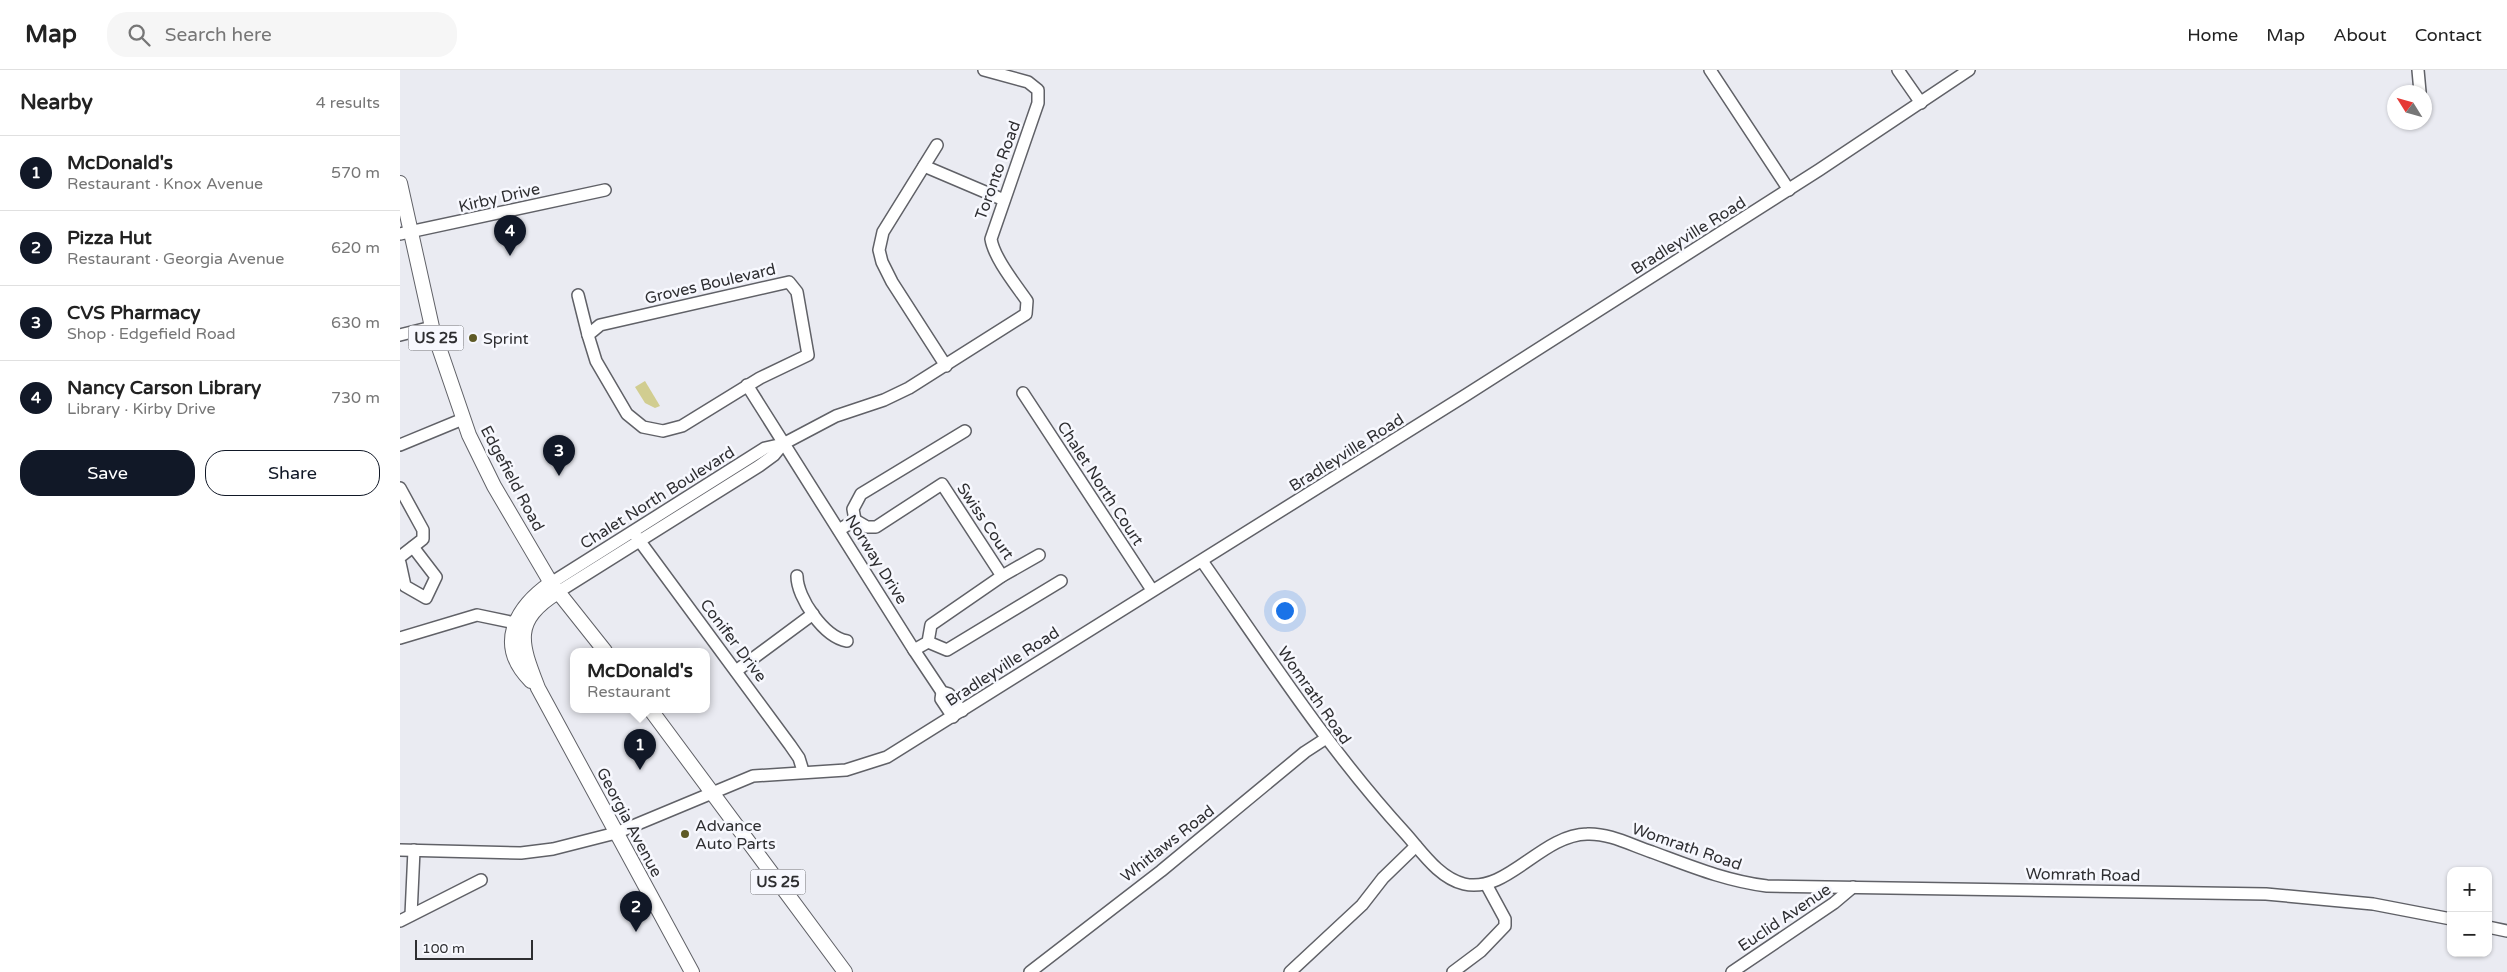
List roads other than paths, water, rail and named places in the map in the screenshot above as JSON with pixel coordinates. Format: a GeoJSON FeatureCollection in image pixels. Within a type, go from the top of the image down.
{"type":"FeatureCollection","features":[{"type":"Feature","properties":{"kind":"main road","name":"Edgefield Road"},"geometry":{"type":"LineString","coordinates":[[400,183],[405,233],[432,327],[469,435],[494,486],[554,588]]}},
{"type":"Feature","properties":{"kind":"main road","name":"Georgia Avenue"},"geometry":{"type":"LineString","coordinates":[[538,688],[522,672],[515,660],[512,644],[515,623],[528,601],[554,588]]}},
{"type":"Feature","properties":{"kind":"main road","name":"Georgia Avenue"},"geometry":{"type":"LineString","coordinates":[[554,588],[535,609],[526,624],[522,640],[523,649],[538,688],[692,972]]}},
{"type":"Feature","properties":{"kind":"main road","name":"US 25"},"geometry":{"type":"LineString","coordinates":[[554,588],[603,648]]}},
{"type":"Feature","properties":{"kind":"main road","name":"US 25"},"geometry":{"type":"LineString","coordinates":[[653,713],[845,972]]}},
{"type":"Feature","properties":{"kind":"street","name":"Toronto Road"},"geometry":{"type":"LineString","coordinates":[[984,70],[1028,82],[1038,90],[1038,103],[992,230],[991,243],[1027,301],[1028,310]]}},
{"type":"Feature","properties":{"kind":"street"},"geometry":{"type":"LineString","coordinates":[[1710,70],[1789,190]]}},
{"type":"Feature","properties":{"kind":"street"},"geometry":{"type":"LineString","coordinates":[[1898,70],[1921,103]]}},
{"type":"Feature","properties":{"kind":"street","name":"Bradleyville Road"},"geometry":{"type":"LineString","coordinates":[[400,850],[521,852],[553,850],[616,833],[646,822],[712,791],[753,776],[803,771],[846,770],[887,757],[1152,590],[1202,561],[1789,190],[1970,70]]}},
{"type":"Feature","properties":{"kind":"street"},"geometry":{"type":"LineString","coordinates":[[2418,70],[2419,85]]}},
{"type":"Feature","properties":{"kind":"street"},"geometry":{"type":"LineString","coordinates":[[937,145],[883,232],[880,256],[892,282],[946,366]]}},
{"type":"Feature","properties":{"kind":"street"},"geometry":{"type":"LineString","coordinates":[[924,166],[1004,200]]}},
{"type":"Feature","properties":{"kind":"street","name":"Kirby Drive"},"geometry":{"type":"LineString","coordinates":[[405,233],[605,190]]}},
{"type":"Feature","properties":{"kind":"street","name":"Groves Boulevard"},"geometry":{"type":"LineString","coordinates":[[578,296],[588,335],[600,368],[627,414],[643,428],[663,431],[682,426],[747,385],[808,355],[797,292],[790,282],[600,325],[588,335]]}},
{"type":"Feature","properties":{"kind":"street","name":"Chalet North Boulevard"},"geometry":{"type":"LineString","coordinates":[[554,588],[637,536],[759,466],[774,455],[783,444],[836,416],[884,400],[909,388],[1021,317],[1028,310]]}},
{"type":"Feature","properties":{"kind":"street"},"geometry":{"type":"LineString","coordinates":[[400,335],[432,327]]}},
{"type":"Feature","properties":{"kind":"street"},"geometry":{"type":"LineString","coordinates":[[747,385],[783,444]]}},
{"type":"Feature","properties":{"kind":"street","name":"Chalet North Court"},"geometry":{"type":"LineString","coordinates":[[1023,393],[1152,590]]}},
{"type":"Feature","properties":{"kind":"street"},"geometry":{"type":"LineString","coordinates":[[400,445],[463,419]]}},
{"type":"Feature","properties":{"kind":"street"},"geometry":{"type":"LineString","coordinates":[[839,530],[855,520],[853,509],[861,494],[965,431]]}},
{"type":"Feature","properties":{"kind":"street","name":"Norway Drive"},"geometry":{"type":"LineString","coordinates":[[783,444],[942,692],[941,699],[957,714]]}},
{"type":"Feature","properties":{"kind":"street","name":"Swiss Court"},"geometry":{"type":"LineString","coordinates":[[855,520],[867,528],[876,527],[942,484],[1002,576]]}},
{"type":"Feature","properties":{"kind":"street"},"geometry":{"type":"LineString","coordinates":[[400,488],[423,530],[423,539],[400,557]]}},
{"type":"Feature","properties":{"kind":"street","name":"Conifer Drive"},"geometry":{"type":"LineString","coordinates":[[637,536],[794,752],[803,771]]}},
{"type":"Feature","properties":{"kind":"street"},"geometry":{"type":"LineString","coordinates":[[400,563],[405,586],[426,598],[436,578],[413,547]]}},
{"type":"Feature","properties":{"kind":"street"},"geometry":{"type":"LineString","coordinates":[[928,642],[931,625],[1002,576],[1039,556]]}},
{"type":"Feature","properties":{"kind":"street","name":"Womrath Road"},"geometry":{"type":"LineString","coordinates":[[1202,561],[1325,739],[1436,867],[1453,880],[1470,885],[1486,884],[1498,879],[1546,846],[1568,837],[1586,834],[1612,838],[1710,874],[1747,884],[1783,887],[2266,894],[2373,904],[2447,918]]}},
{"type":"Feature","properties":{"kind":"street"},"geometry":{"type":"LineString","coordinates":[[797,576],[800,594],[813,614],[832,635],[847,641]]}},
{"type":"Feature","properties":{"kind":"street"},"geometry":{"type":"LineString","coordinates":[[928,642],[947,650],[1061,581]]}},
{"type":"Feature","properties":{"kind":"street"},"geometry":{"type":"LineString","coordinates":[[736,671],[813,614]]}},
{"type":"Feature","properties":{"kind":"street"},"geometry":{"type":"LineString","coordinates":[[400,638],[478,615],[515,623]]}},
{"type":"Feature","properties":{"kind":"street"},"geometry":{"type":"LineString","coordinates":[[914,650],[928,642]]}},
{"type":"Feature","properties":{"kind":"street","name":"Whitlaws Road"},"geometry":{"type":"LineString","coordinates":[[1030,972],[1160,871],[1305,752],[1325,739]]}},
{"type":"Feature","properties":{"kind":"street"},"geometry":{"type":"LineString","coordinates":[[1290,972],[1362,905],[1383,878],[1416,846]]}},
{"type":"Feature","properties":{"kind":"street"},"geometry":{"type":"LineString","coordinates":[[405,918],[414,850]]}},
{"type":"Feature","properties":{"kind":"street"},"geometry":{"type":"LineString","coordinates":[[405,918],[481,880]]}},
{"type":"Feature","properties":{"kind":"street"},"geometry":{"type":"LineString","coordinates":[[1453,972],[1481,951],[1505,926],[1505,919],[1486,884]]}},
{"type":"Feature","properties":{"kind":"street","name":"Euclid Avenue"},"geometry":{"type":"LineString","coordinates":[[1732,972],[1834,903],[1853,887]]}},
{"type":"Feature","properties":{"kind":"street"},"geometry":{"type":"LineString","coordinates":[[2492,928],[2507,931]]}},
{"type":"Feature","properties":{"kind":"place","name":"Nancy Carson Library"},"geometry":{"type":"Point","coordinates":[510,256]}},
{"type":"Feature","properties":{"kind":"place","name":"Sprint"},"geometry":{"type":"Point","coordinates":[473,338]}},
{"type":"Feature","properties":{"kind":"place","name":"CVS Pharmacy"},"geometry":{"type":"Point","coordinates":[559,476]}},
{"type":"Feature","properties":{"kind":"place","name":"McDonald's"},"geometry":{"type":"Point","coordinates":[640,770]}},
{"type":"Feature","properties":{"kind":"place","name":"Advance Auto Parts"},"geometry":{"type":"Point","coordinates":[685,834]}},
{"type":"Feature","properties":{"kind":"place","name":"Pizza Hut"},"geometry":{"type":"Point","coordinates":[636,932]}}]}
